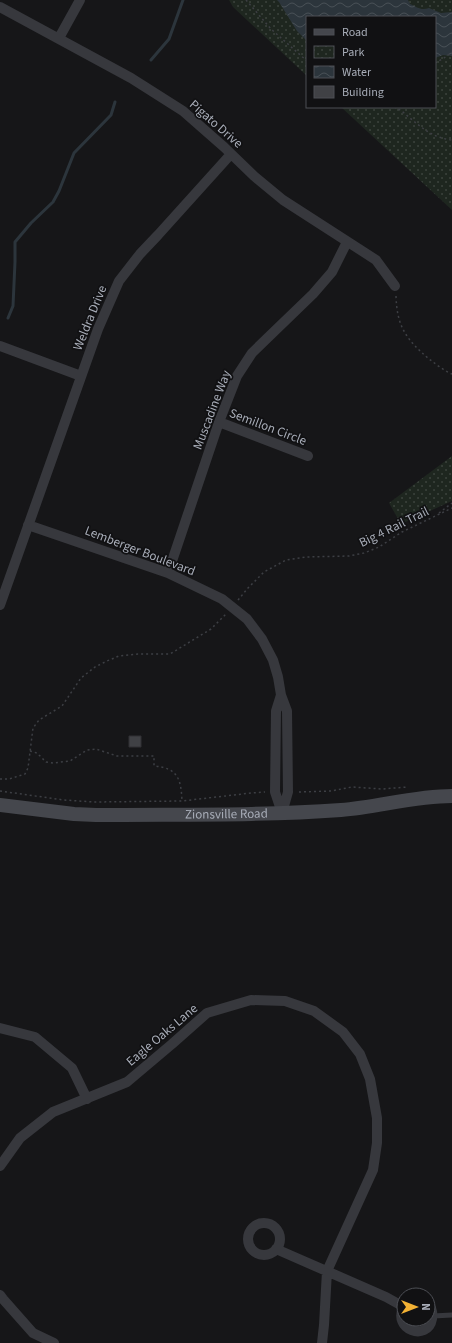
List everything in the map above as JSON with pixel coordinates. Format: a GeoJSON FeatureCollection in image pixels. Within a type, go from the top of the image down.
{"type":"FeatureCollection","features":[{"type":"Feature","properties":{"kind":"main road","name":"Zionsville Road"},"geometry":{"type":"LineString","coordinates":[[0,805],[74,814],[96,815],[282,813],[343,810],[432,797],[452,796]]}},
{"type":"Feature","properties":{"kind":"street"},"geometry":{"type":"LineString","coordinates":[[58,38],[80,0]]}},
{"type":"Feature","properties":{"kind":"street","name":"Pigato Drive"},"geometry":{"type":"LineString","coordinates":[[0,7],[131,78],[183,111],[254,176],[283,200],[376,260],[395,286]]}},
{"type":"Feature","properties":{"kind":"street","name":"Weldra Drive"},"geometry":{"type":"LineString","coordinates":[[0,605],[98,329],[119,281],[140,254],[231,154]]}},
{"type":"Feature","properties":{"kind":"street","name":"Muscadine Way"},"geometry":{"type":"LineString","coordinates":[[168,573],[219,422],[237,376],[252,353],[313,294],[332,272],[348,242]]}},
{"type":"Feature","properties":{"kind":"street"},"geometry":{"type":"LineString","coordinates":[[0,346],[81,376]]}},
{"type":"Feature","properties":{"kind":"street","name":"Semillon Circle"},"geometry":{"type":"LineString","coordinates":[[219,422],[308,456]]}},
{"type":"Feature","properties":{"kind":"street","name":"Lemberger Boulevard"},"geometry":{"type":"LineString","coordinates":[[28,525],[168,573],[222,599],[246,619],[262,639],[273,660],[281,695],[287,711],[288,792],[282,813]]}},
{"type":"Feature","properties":{"kind":"street","name":"Eagle Oaks Lane"},"geometry":{"type":"LineString","coordinates":[[0,1166],[20,1138],[53,1112],[127,1082],[207,1013],[251,1000],[285,1001],[314,1011],[343,1032],[360,1054],[370,1079],[377,1118],[377,1143],[373,1170],[327,1270],[322,1343]]}},
{"type":"Feature","properties":{"kind":"street"},"geometry":{"type":"LineString","coordinates":[[0,1028],[35,1037],[72,1068],[87,1099]]}},
{"type":"Feature","properties":{"kind":"street"},"geometry":{"type":"LineString","coordinates":[[276,1249],[327,1270],[396,1302]]}},
{"type":"Feature","properties":{"kind":"street"},"geometry":{"type":"LineString","coordinates":[[0,1294],[33,1333],[54,1343]]}},
{"type":"Feature","properties":{"kind":"street"},"geometry":{"type":"LineString","coordinates":[[406,1327],[409,1330],[420,1331],[425,1330],[428,1327]]}},
{"type":"Feature","properties":{"kind":"lane"},"geometry":{"type":"LineString","coordinates":[[436,1316],[452,1316]]}},
{"type":"Feature","properties":{"kind":"path"},"geometry":{"type":"LineString","coordinates":[[246,0],[271,28],[306,60]]}},
{"type":"Feature","properties":{"kind":"path"},"geometry":{"type":"LineString","coordinates":[[436,62],[452,52]]}},
{"type":"Feature","properties":{"kind":"path"},"geometry":{"type":"LineString","coordinates":[[396,108],[402,111],[423,129],[435,136],[452,140]]}},
{"type":"Feature","properties":{"kind":"path"},"geometry":{"type":"LineString","coordinates":[[395,286],[397,313],[406,336],[432,361],[448,373],[452,374]]}},
{"type":"Feature","properties":{"kind":"path"},"geometry":{"type":"LineString","coordinates":[[436,516],[452,504]]}},
{"type":"Feature","properties":{"kind":"path","name":"Big 4 Rail Trail"},"geometry":{"type":"LineString","coordinates":[[238,600],[264,572],[286,560],[306,557],[349,556],[364,553],[379,547],[402,532],[452,508]]}},
{"type":"Feature","properties":{"kind":"path"},"geometry":{"type":"LineString","coordinates":[[0,779],[9,779],[25,774],[28,768],[33,728],[39,720],[62,706],[81,678],[95,667],[119,656],[138,654],[170,654],[211,629],[226,614]]}},
{"type":"Feature","properties":{"kind":"path"},"geometry":{"type":"LineString","coordinates":[[30,751],[37,753],[46,762],[53,763],[70,761],[87,750],[96,749],[117,756],[154,756],[154,766],[168,768],[179,779],[182,787],[182,801]]}},
{"type":"Feature","properties":{"kind":"path"},"geometry":{"type":"LineString","coordinates":[[302,792],[331,791],[352,787],[382,789],[413,787]]}},
{"type":"Feature","properties":{"kind":"path"},"geometry":{"type":"LineString","coordinates":[[0,791],[86,802],[182,801],[260,792]]}},
{"type":"Feature","properties":{"kind":"green space"},"geometry":{"type":"Polygon","coordinates":[[[229,0],[452,0],[452,210],[342,108],[436,108],[436,16],[306,16],[306,75],[233,7],[229,0]]]}},
{"type":"Feature","properties":{"kind":"green space"},"geometry":{"type":"Polygon","coordinates":[[[452,456],[452,501],[401,524],[389,503],[452,456]]]}},
{"type":"Feature","properties":{"kind":"water"},"geometry":{"type":"Polygon","coordinates":[[[277,0],[408,0],[410,4],[419,8],[429,8],[441,13],[452,12],[452,56],[443,55],[436,58],[436,16],[306,16],[306,40],[297,31],[277,0]]]}},
{"type":"Feature","properties":{"kind":"building"},"geometry":{"type":"Polygon","coordinates":[[[129,736],[141,736],[141,747],[129,747],[129,736]]]}},
{"type":"Feature","properties":{"kind":"waterway"},"geometry":{"type":"LineString","coordinates":[[151,60],[169,39],[183,0]]}},
{"type":"Feature","properties":{"kind":"waterway"},"geometry":{"type":"LineString","coordinates":[[8,318],[13,306],[15,242],[31,223],[53,202],[74,153],[111,115],[115,102]]}}]}
